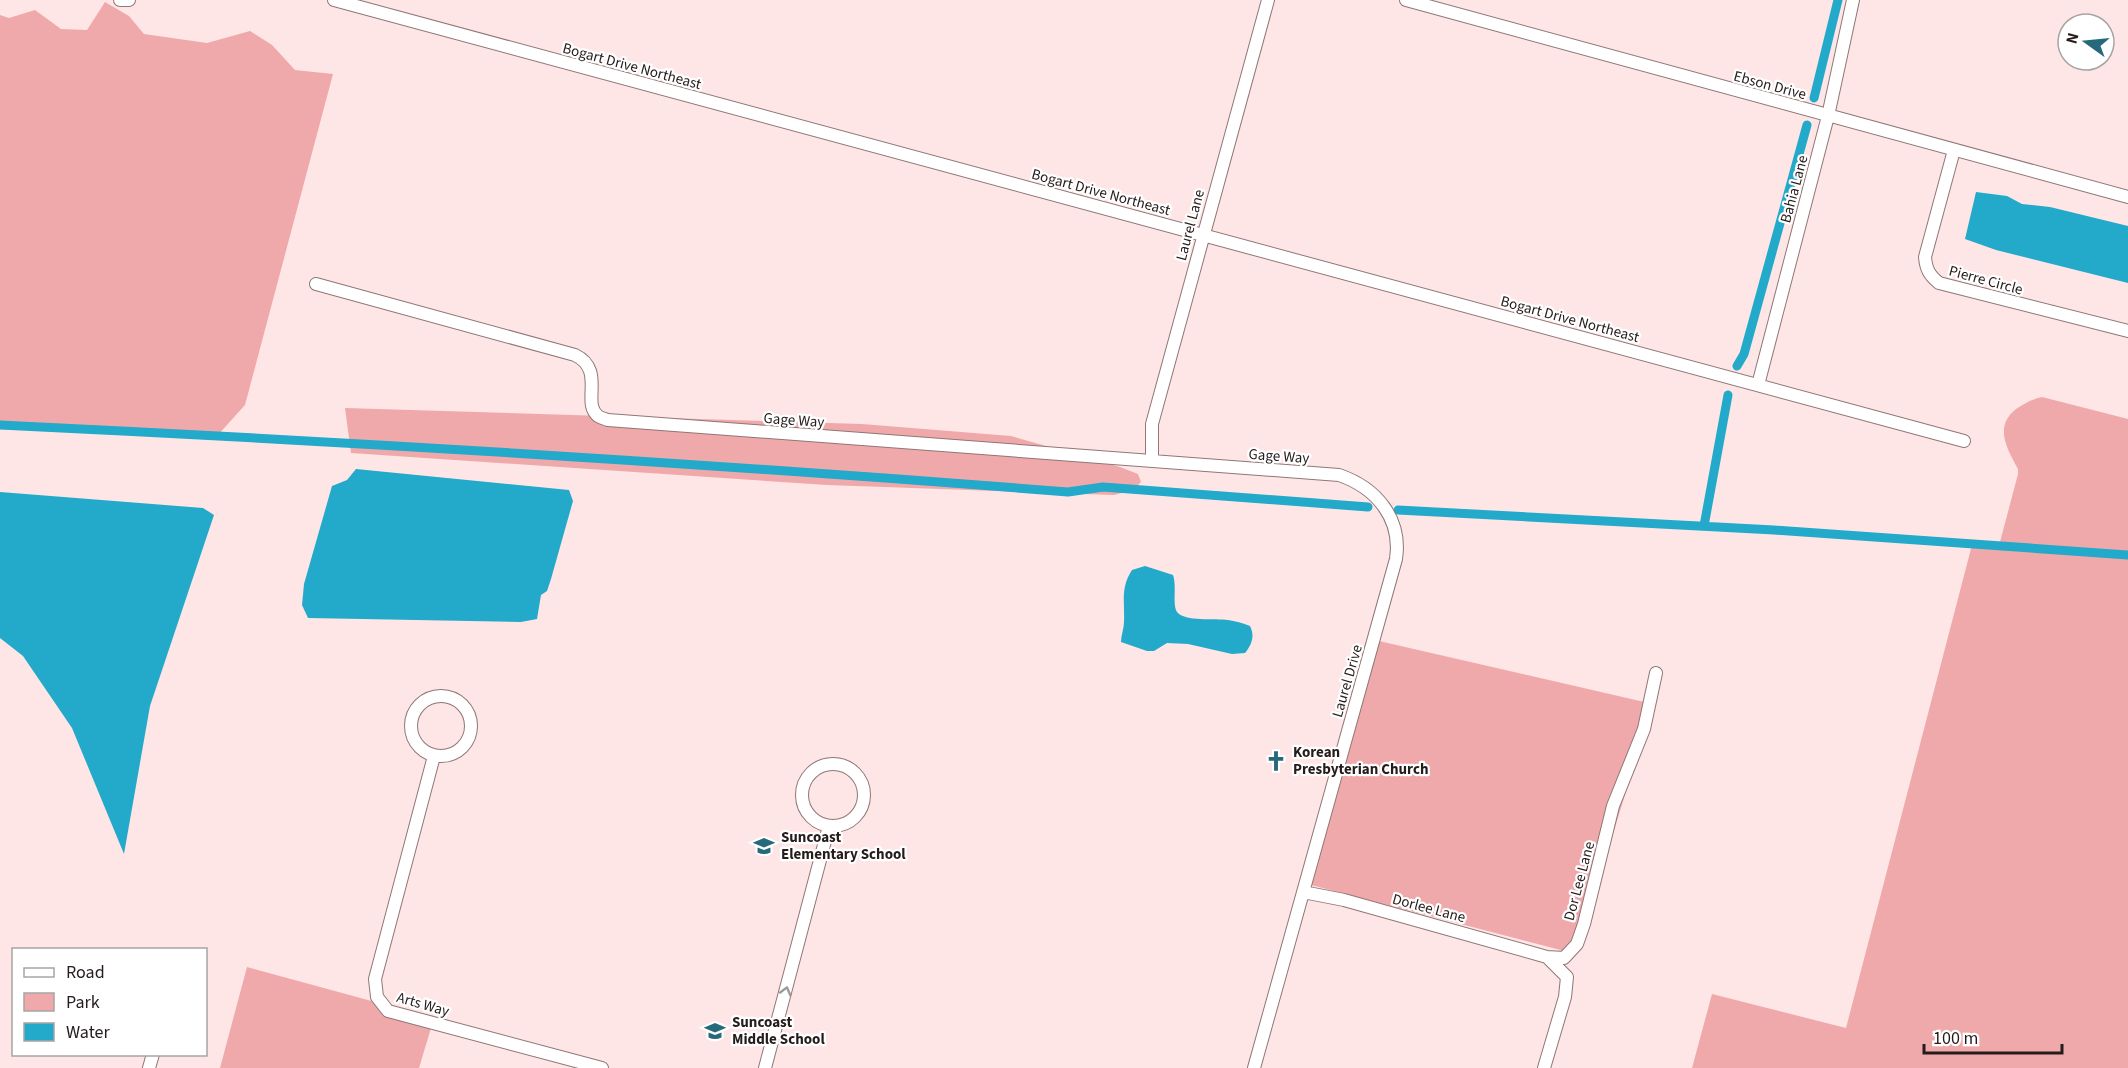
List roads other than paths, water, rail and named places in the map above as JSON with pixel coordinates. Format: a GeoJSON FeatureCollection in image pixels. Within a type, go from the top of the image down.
{"type":"FeatureCollection","features":[{"type":"Feature","properties":{"kind":"street","name":"Bogart Drive Northeast"},"geometry":{"type":"LineString","coordinates":[[334,0],[1964,441]]}},
{"type":"Feature","properties":{"kind":"street","name":"Laurel Lane"},"geometry":{"type":"LineString","coordinates":[[1152,460],[1152,424],[1268,0]]}},
{"type":"Feature","properties":{"kind":"street","name":"Ebson Drive"},"geometry":{"type":"LineString","coordinates":[[1406,0],[2128,197]]}},
{"type":"Feature","properties":{"kind":"street","name":"Bahia Lane"},"geometry":{"type":"LineString","coordinates":[[1758,385],[1828,116],[1853,0]]}},
{"type":"Feature","properties":{"kind":"street","name":"Pierre Circle"},"geometry":{"type":"LineString","coordinates":[[1954,150],[1925,257],[1926,267],[1931,277],[1939,283],[2128,331]]}},
{"type":"Feature","properties":{"kind":"street","name":"Gage Way"},"geometry":{"type":"LineString","coordinates":[[316,284],[584,359],[590,368],[593,408],[598,416],[608,420],[1327,474]]}},
{"type":"Feature","properties":{"kind":"street","name":"Laurel Drive"},"geometry":{"type":"LineString","coordinates":[[1254,1068],[1398,550],[1394,525],[1384,505],[1376,496],[1348,478],[1327,474]]}},
{"type":"Feature","properties":{"kind":"street","name":"Dor Lee Lane"},"geometry":{"type":"LineString","coordinates":[[1547,957],[1564,958],[1577,944],[1613,806],[1644,729],[1656,673]]}},
{"type":"Feature","properties":{"kind":"street"},"geometry":{"type":"LineString","coordinates":[[438,696],[448,696],[464,705],[469,713],[472,723],[471,733],[468,742],[453,754],[443,757],[434,756],[418,746],[413,738],[412,719],[421,703],[438,696]]}},
{"type":"Feature","properties":{"kind":"street","name":"Arts Way"},"geometry":{"type":"LineString","coordinates":[[434,756],[375,979],[377,997],[388,1011],[581,1065],[602,1068]]}},
{"type":"Feature","properties":{"kind":"street"},"geometry":{"type":"LineString","coordinates":[[828,765],[838,765],[848,768],[856,775],[862,784],[864,795],[857,815],[849,822],[839,826],[829,826],[819,823],[806,810],[803,791],[811,774],[828,765]]}},
{"type":"Feature","properties":{"kind":"street"},"geometry":{"type":"LineString","coordinates":[[765,1068],[829,826]]}},
{"type":"Feature","properties":{"kind":"street","name":"Dorlee Lane"},"geometry":{"type":"LineString","coordinates":[[1303,892],[1356,903],[1547,957]]}},
{"type":"Feature","properties":{"kind":"street"},"geometry":{"type":"LineString","coordinates":[[1544,1068],[1564,997],[1567,977],[1547,957]]}},
{"type":"Feature","properties":{"kind":"water"},"geometry":{"type":"Polygon","coordinates":[[[1976,192],[2007,196],[2022,204],[2050,207],[2128,226],[2128,283],[1996,250],[1965,239],[1976,192]]]}},
{"type":"Feature","properties":{"kind":"water"},"geometry":{"type":"Polygon","coordinates":[[[356,469],[569,490],[573,501],[547,591],[541,595],[537,619],[521,622],[308,618],[302,605],[304,584],[332,486],[347,480],[356,469]]]}},
{"type":"Feature","properties":{"kind":"water"},"geometry":{"type":"Polygon","coordinates":[[[0,492],[203,508],[214,515],[150,706],[124,854],[72,728],[23,656],[0,638],[0,492]]]}},
{"type":"Feature","properties":{"kind":"water"},"geometry":{"type":"Polygon","coordinates":[[[1145,566],[1173,575],[1176,609],[1181,615],[1228,620],[1250,626],[1252,640],[1245,653],[1232,654],[1188,644],[1167,643],[1154,651],[1147,651],[1121,642],[1126,583],[1132,570],[1145,566]]]}},
{"type":"Feature","properties":{"kind":"waterway"},"geometry":{"type":"LineString","coordinates":[[1814,98],[1838,0]]}},
{"type":"Feature","properties":{"kind":"waterway"},"geometry":{"type":"LineString","coordinates":[[1737,366],[1744,354],[1807,125]]}},
{"type":"Feature","properties":{"kind":"waterway"},"geometry":{"type":"LineString","coordinates":[[1704,526],[1728,395]]}},
{"type":"Feature","properties":{"kind":"waterway"},"geometry":{"type":"LineString","coordinates":[[0,425],[535,454],[1068,492],[1103,487],[1368,507]]}},
{"type":"Feature","properties":{"kind":"waterway"},"geometry":{"type":"LineString","coordinates":[[1398,510],[1774,530],[2128,555]]}},
{"type":"Feature","properties":{"kind":"place","name":"Korean Presbyterian Church"},"geometry":{"type":"Point","coordinates":[1276,761]}},
{"type":"Feature","properties":{"kind":"place","name":"Suncoast Elementary School"},"geometry":{"type":"Point","coordinates":[764,846]}},
{"type":"Feature","properties":{"kind":"place","name":"Suncoast Middle School"},"geometry":{"type":"Point","coordinates":[715,1031]}}]}
